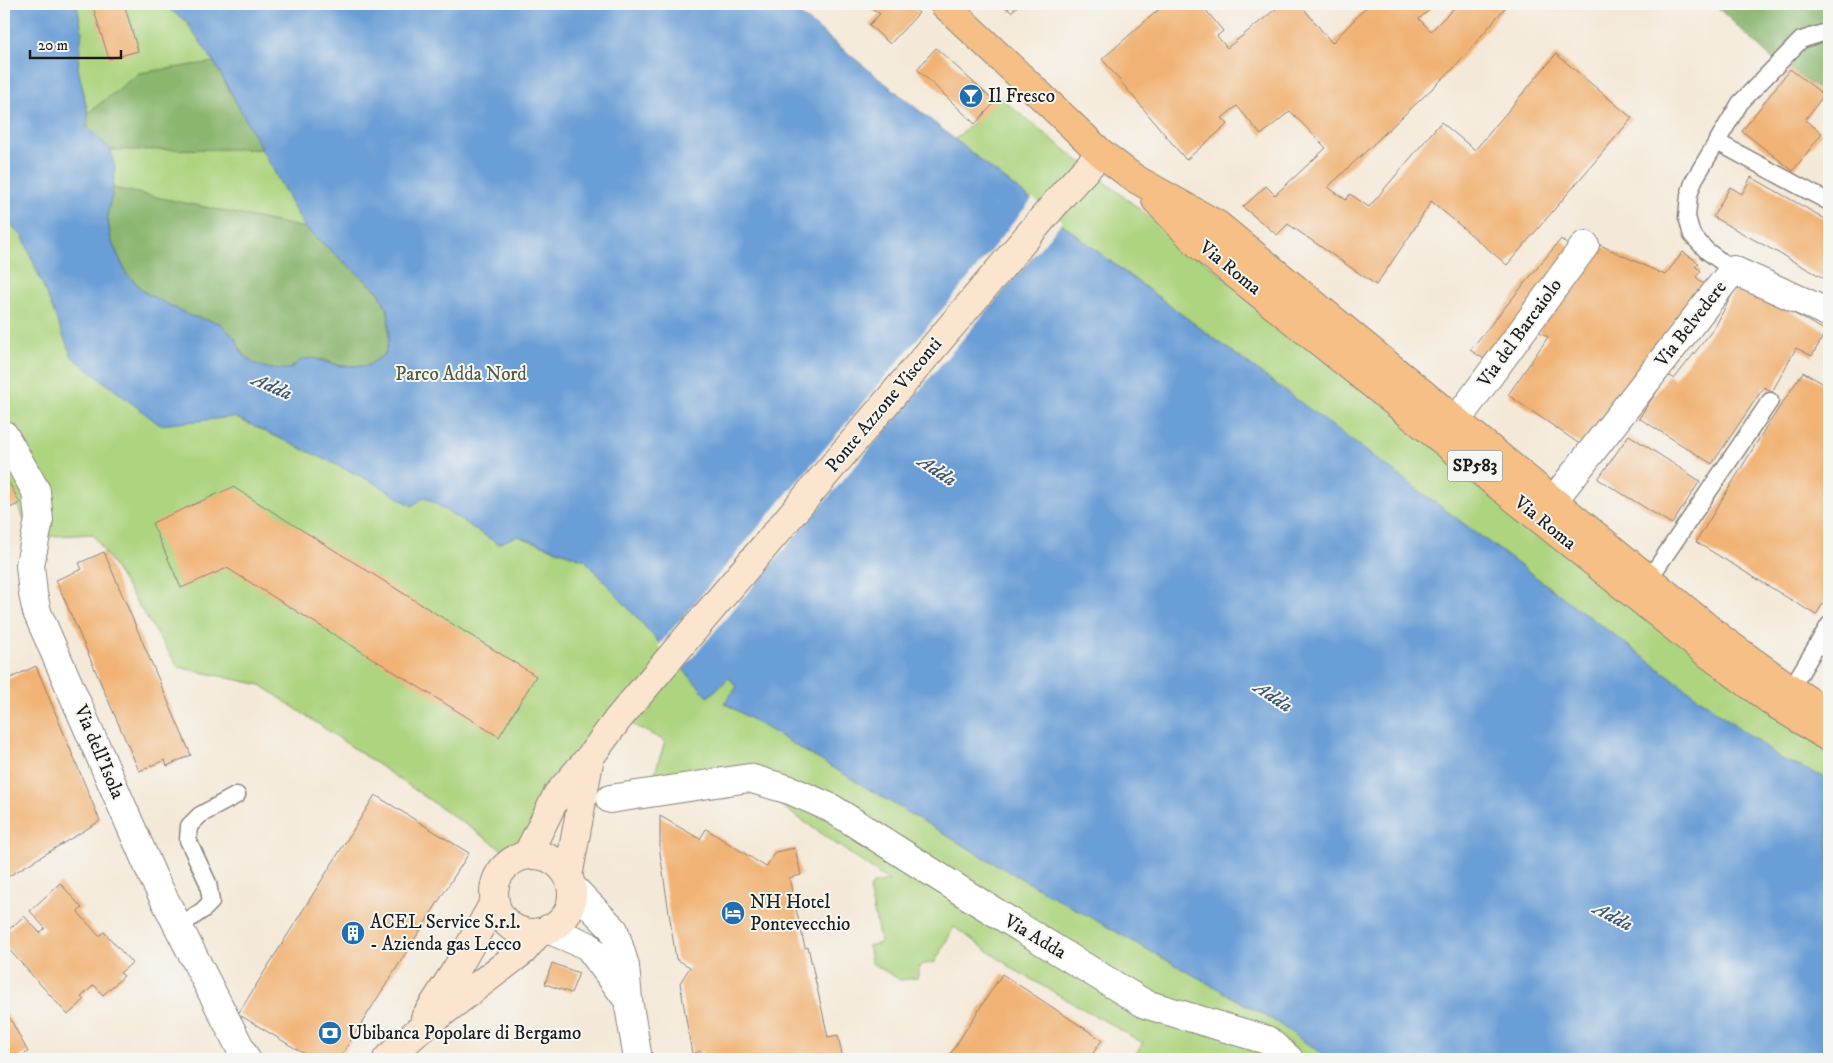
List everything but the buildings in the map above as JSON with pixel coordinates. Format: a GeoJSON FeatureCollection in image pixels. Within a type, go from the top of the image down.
{"type":"FeatureCollection","features":[{"type":"Feature","properties":{"kind":"main road","name":"Via Roma"},"geometry":{"type":"LineString","coordinates":[[944,4],[1101,153],[1134,178],[1207,251],[1711,656],[1774,703],[1829,738]]}},
{"type":"Feature","properties":{"kind":"main road","name":"Via Roma"},"geometry":{"type":"LineString","coordinates":[[1134,178],[1218,225],[1741,654],[1829,714]]}},
{"type":"Feature","properties":{"kind":"street","name":"Ponte Azzone Visconti"},"geometry":{"type":"LineString","coordinates":[[527,855],[557,794],[590,756],[618,719],[1061,197],[1101,153]]}},
{"type":"Feature","properties":{"kind":"street","name":"Via del Barcaiolo"},"geometry":{"type":"LineString","coordinates":[[1456,421],[1585,245]]}},
{"type":"Feature","properties":{"kind":"street"},"geometry":{"type":"LineString","coordinates":[[1733,270],[1829,314]]}},
{"type":"Feature","properties":{"kind":"street","name":"Via Belvedere"},"geometry":{"type":"LineString","coordinates":[[1553,500],[1733,270]]}},
{"type":"Feature","properties":{"kind":"street","name":"Via dell'Isola"},"geometry":{"type":"LineString","coordinates":[[4,435],[36,491],[39,520],[30,565],[37,612],[153,877],[246,1059]]}},
{"type":"Feature","properties":{"kind":"street"},"geometry":{"type":"LineString","coordinates":[[387,1059],[417,1032],[523,951],[543,931],[559,923],[567,912],[571,900],[570,882],[590,756]]}},
{"type":"Feature","properties":{"kind":"street","name":"Via Adda"},"geometry":{"type":"LineString","coordinates":[[610,799],[749,778],[790,790],[831,808],[977,901],[1145,1004],[1268,1040],[1290,1059]]}},
{"type":"Feature","properties":{"kind":"street"},"geometry":{"type":"LineString","coordinates":[[628,1000],[588,946],[543,931],[527,932],[516,929],[506,922],[498,912],[494,901],[494,888],[498,876],[505,866],[527,855],[540,855],[551,859],[561,866],[570,882],[614,930],[625,966],[628,1000],[638,1059]]}},
{"type":"Feature","properties":{"kind":"street"},"geometry":{"type":"LineString","coordinates":[[417,1032],[456,970],[494,901]]}},
{"type":"Feature","properties":{"kind":"lane","name":"Via Belvedere"},"geometry":{"type":"LineString","coordinates":[[1733,270],[1707,251],[1692,235],[1687,217],[1689,195],[1694,180],[1740,103],[1801,40],[1829,32]]}},
{"type":"Feature","properties":{"kind":"lane"},"geometry":{"type":"LineString","coordinates":[[1717,142],[1829,202]]}},
{"type":"Feature","properties":{"kind":"lane"},"geometry":{"type":"LineString","coordinates":[[1649,579],[1770,401]]}},
{"type":"Feature","properties":{"kind":"lane"},"geometry":{"type":"LineString","coordinates":[[1791,689],[1829,625]]}},
{"type":"Feature","properties":{"kind":"lane"},"geometry":{"type":"LineString","coordinates":[[178,927],[203,910],[211,902],[208,883],[188,840],[189,826],[200,815],[237,795]]}},
{"type":"Feature","properties":{"kind":"green space","name":"Parco Adda Nord"},"geometry":{"type":"Polygon","coordinates":[[[4,4],[786,4],[946,148],[999,97],[1595,573],[1829,724],[1829,1059],[1132,1059],[1143,1043],[1015,970],[954,927],[935,962],[920,965],[917,978],[900,980],[872,963],[868,946],[881,943],[869,890],[873,884],[889,881],[746,781],[652,782],[665,741],[610,713],[522,863],[261,685],[178,667],[93,534],[34,537],[4,482],[4,4]]]}},
{"type":"Feature","properties":{"kind":"green space"},"geometry":{"type":"Polygon","coordinates":[[[1714,4],[1829,4],[1829,96],[1770,57],[1714,4]]]}},
{"type":"Feature","properties":{"kind":"green space"},"geometry":{"type":"Polygon","coordinates":[[[214,62],[262,149],[111,150],[87,128],[88,113],[139,73],[214,62]]]}},
{"type":"Feature","properties":{"kind":"green space"},"geometry":{"type":"Polygon","coordinates":[[[113,188],[305,228],[379,292],[388,311],[389,339],[385,354],[367,366],[341,366],[321,359],[296,364],[290,369],[282,370],[270,369],[253,363],[242,353],[235,338],[220,323],[190,316],[144,292],[126,273],[111,240],[107,215],[113,188]]]}},
{"type":"Feature","properties":{"kind":"water","name":"Parco Adda Nord"},"geometry":{"type":"Polygon","coordinates":[[[4,4],[77,4],[82,31],[78,68],[88,113],[87,128],[111,150],[115,170],[107,215],[111,240],[126,273],[144,292],[190,316],[220,323],[235,338],[242,353],[253,363],[270,369],[290,369],[301,360],[312,358],[341,366],[367,366],[385,354],[389,339],[388,311],[379,292],[305,228],[214,62],[186,21],[169,9],[166,4],[787,4],[999,175],[1118,267],[1781,759],[1829,779],[1829,1059],[1329,1059],[1273,1020],[983,857],[724,703],[737,687],[729,678],[708,697],[585,560],[517,536],[498,544],[425,497],[412,506],[373,482],[234,417],[160,425],[72,357],[23,237],[4,217],[4,4]]]}},
{"type":"Feature","properties":{"kind":"pier"},"geometry":{"type":"Polygon","coordinates":[[[1033,198],[1063,221],[681,671],[658,646],[957,292],[1033,198]]]}},
{"type":"Feature","properties":{"kind":"place","name":"Il Fresco"},"geometry":{"type":"Point","coordinates":[971,96]}},
{"type":"Feature","properties":{"kind":"place","name":"NH Hotel Pontevecchio"},"geometry":{"type":"Point","coordinates":[733,913]}},
{"type":"Feature","properties":{"kind":"place","name":"ACEL Service S.r.l. - Azienda gas Lecco"},"geometry":{"type":"Point","coordinates":[353,933]}},
{"type":"Feature","properties":{"kind":"place","name":"Ubibanca Popolare di Bergamo"},"geometry":{"type":"Point","coordinates":[330,1033]}},
{"type":"Feature","properties":{"kind":"water label","name":"Adda"},"geometry":{"type":"Point","coordinates":[272,387]}},
{"type":"Feature","properties":{"kind":"water label","name":"Adda"},"geometry":{"type":"Point","coordinates":[937,471]}},
{"type":"Feature","properties":{"kind":"water label","name":"Adda"},"geometry":{"type":"Point","coordinates":[1273,697]}},
{"type":"Feature","properties":{"kind":"water label","name":"Adda"},"geometry":{"type":"Point","coordinates":[1613,917]}}]}
